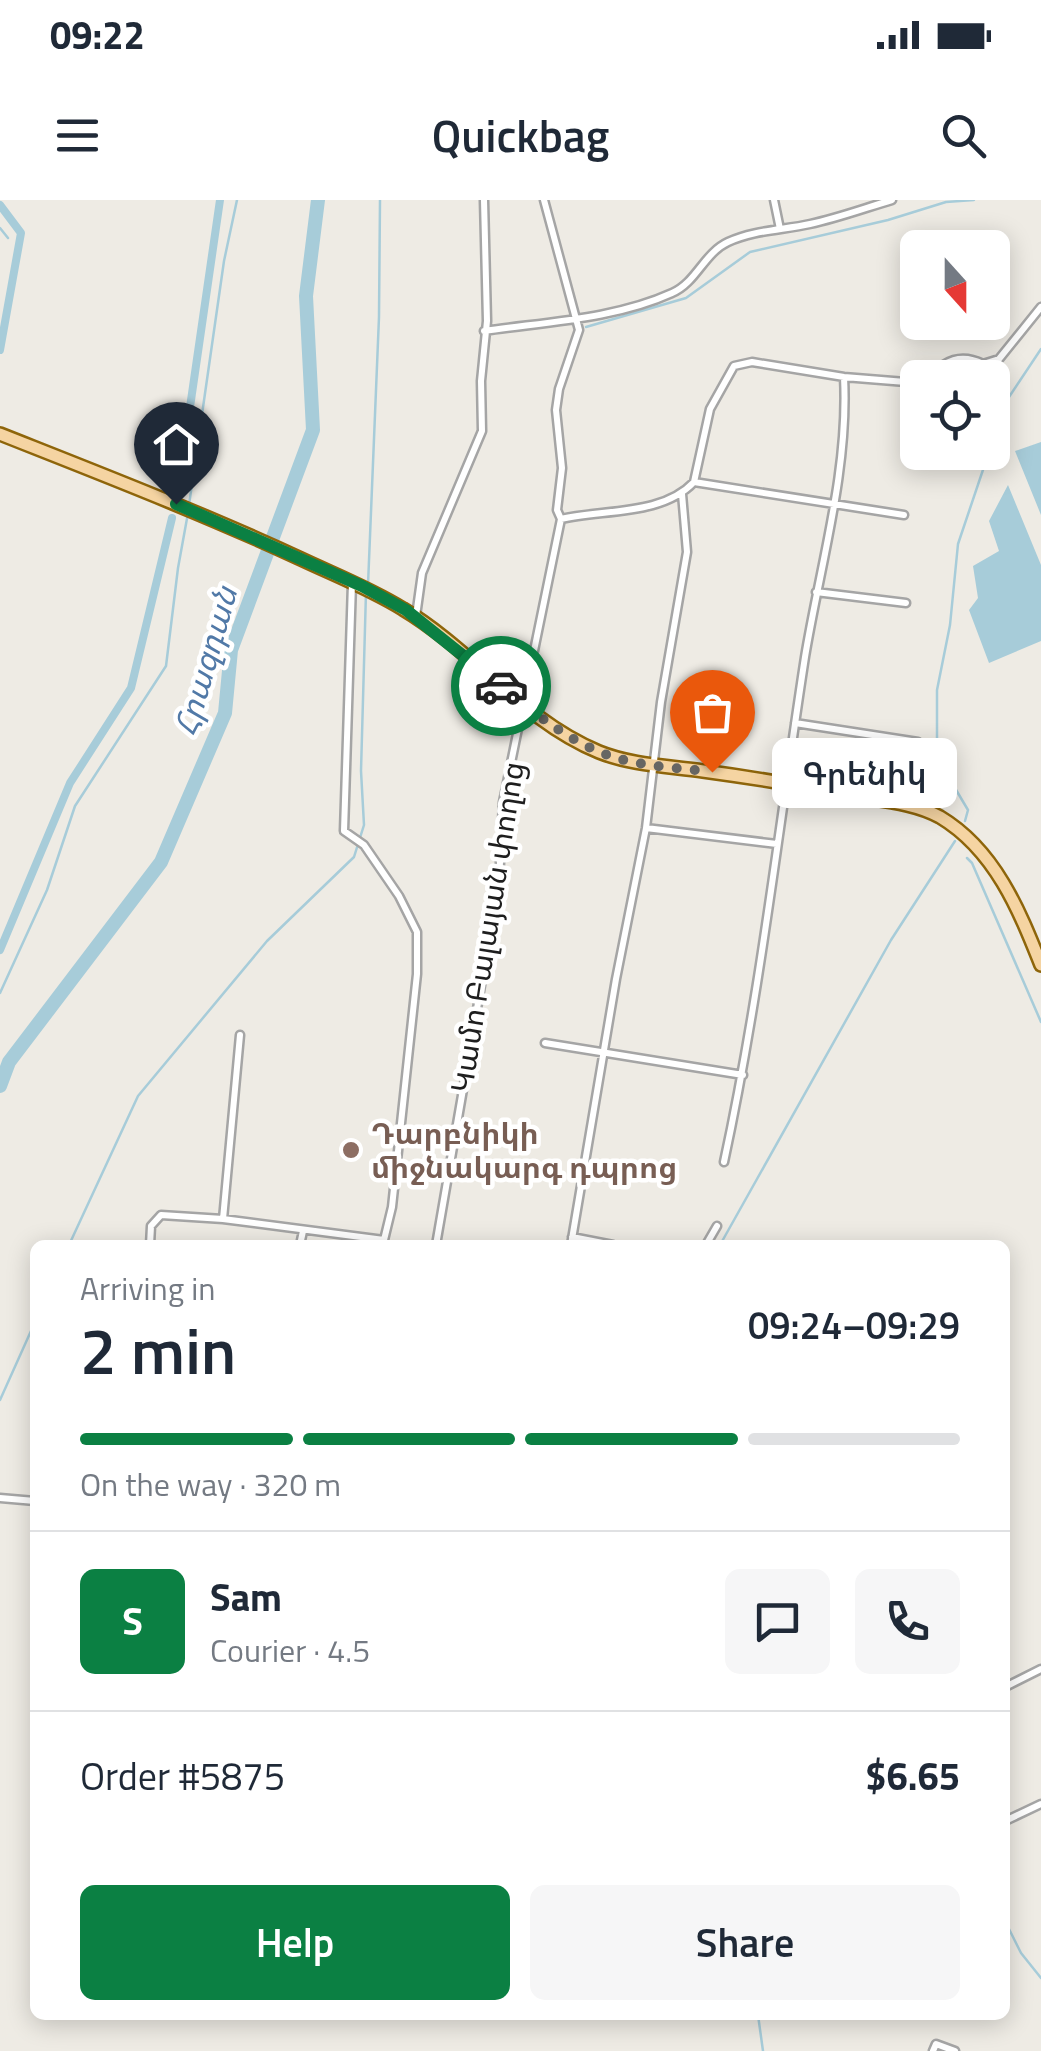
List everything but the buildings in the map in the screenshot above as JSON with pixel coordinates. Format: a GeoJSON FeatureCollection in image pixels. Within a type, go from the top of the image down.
{"type":"FeatureCollection","features":[{"type":"Feature","properties":{"kind":"main road"},"geometry":{"type":"LineString","coordinates":[[0,434],[198,511],[376,594],[416,617],[525,705],[586,746],[617,758],[788,783],[916,808],[940,817],[986,858],[1012,896],[1041,965]]}},
{"type":"Feature","properties":{"kind":"street"},"geometry":{"type":"LineString","coordinates":[[416,617],[422,573],[482,432],[487,321],[484,200]]}},
{"type":"Feature","properties":{"kind":"street"},"geometry":{"type":"LineString","coordinates":[[544,200],[577,317]]}},
{"type":"Feature","properties":{"kind":"street"},"geometry":{"type":"LineString","coordinates":[[774,200],[780,229]]}},
{"type":"Feature","properties":{"kind":"street"},"geometry":{"type":"LineString","coordinates":[[484,332],[609,312],[671,294],[682,288],[710,254],[726,243],[752,233],[814,224],[892,200]]}},
{"type":"Feature","properties":{"kind":"street"},"geometry":{"type":"LineString","coordinates":[[996,360],[1041,307]]}},
{"type":"Feature","properties":{"kind":"street","name":"Կամո Բալայան փողոց"},"geometry":{"type":"LineString","coordinates":[[437,1240],[499,882],[502,802],[525,705],[560,519],[557,510],[562,468],[556,410],[579,330],[577,317]]}},
{"type":"Feature","properties":{"kind":"street"},"geometry":{"type":"LineString","coordinates":[[560,519],[642,507],[682,494],[694,482],[710,408],[734,366],[752,362],[844,378],[900,382]]}},
{"type":"Feature","properties":{"kind":"street"},"geometry":{"type":"LineString","coordinates":[[724,1162],[743,1075],[832,504],[846,410],[844,378]]}},
{"type":"Feature","properties":{"kind":"street"},"geometry":{"type":"LineString","coordinates":[[694,482],[904,516]]}},
{"type":"Feature","properties":{"kind":"street"},"geometry":{"type":"LineString","coordinates":[[572,1240],[646,828],[661,702],[687,552],[682,494]]}},
{"type":"Feature","properties":{"kind":"street"},"geometry":{"type":"LineString","coordinates":[[357,585],[344,831],[364,845],[418,932],[392,1207],[383,1240]]}},
{"type":"Feature","properties":{"kind":"street"},"geometry":{"type":"LineString","coordinates":[[816,592],[906,603]]}},
{"type":"Feature","properties":{"kind":"street"},"geometry":{"type":"LineString","coordinates":[[795,723],[918,742]]}},
{"type":"Feature","properties":{"kind":"street"},"geometry":{"type":"LineString","coordinates":[[646,828],[777,844]]}},
{"type":"Feature","properties":{"kind":"street"},"geometry":{"type":"LineString","coordinates":[[223,1219],[240,1035]]}},
{"type":"Feature","properties":{"kind":"street"},"geometry":{"type":"LineString","coordinates":[[545,1044],[743,1075]]}},
{"type":"Feature","properties":{"kind":"street"},"geometry":{"type":"LineString","coordinates":[[151,1240],[152,1226],[160,1216],[223,1219],[368,1240]]}},
{"type":"Feature","properties":{"kind":"street"},"geometry":{"type":"LineString","coordinates":[[709,1240],[717,1226]]}},
{"type":"Feature","properties":{"kind":"street"},"geometry":{"type":"LineString","coordinates":[[301,1240],[303,1231]]}},
{"type":"Feature","properties":{"kind":"street"},"geometry":{"type":"LineString","coordinates":[[0,1498],[30,1501]]}},
{"type":"Feature","properties":{"kind":"street"},"geometry":{"type":"LineString","coordinates":[[1010,1685],[1041,1670]]}},
{"type":"Feature","properties":{"kind":"street"},"geometry":{"type":"LineString","coordinates":[[1010,1820],[1041,1804]]}},
{"type":"Feature","properties":{"kind":"street"},"geometry":{"type":"LineString","coordinates":[[934,2048],[955,2051]]}},
{"type":"Feature","properties":{"kind":"water"},"geometry":{"type":"Polygon","coordinates":[[[1041,442],[1041,515],[1015,451],[1041,442]]]}},
{"type":"Feature","properties":{"kind":"water"},"geometry":{"type":"Polygon","coordinates":[[[1008,485],[1041,565],[1041,641],[989,663],[969,610],[978,598],[973,566],[999,551],[989,521],[1008,485]]]}},
{"type":"Feature","properties":{"kind":"waterway"},"geometry":{"type":"LineString","coordinates":[[178,490],[220,200]]}},
{"type":"Feature","properties":{"kind":"waterway"},"geometry":{"type":"LineString","coordinates":[[189,505],[224,261],[237,200]]}},
{"type":"Feature","properties":{"kind":"waterway","name":"Հրազդան"},"geometry":{"type":"LineString","coordinates":[[0,1086],[9,1062],[161,862],[225,713],[231,650],[313,430],[306,296],[318,200]]}},
{"type":"Feature","properties":{"kind":"waterway"},"geometry":{"type":"LineString","coordinates":[[368,585],[380,200]]}},
{"type":"Feature","properties":{"kind":"waterway"},"geometry":{"type":"LineString","coordinates":[[586,327],[686,298],[750,252],[888,220],[946,202],[974,200]]}},
{"type":"Feature","properties":{"kind":"waterway"},"geometry":{"type":"LineString","coordinates":[[0,205],[21,233],[0,350]]}},
{"type":"Feature","properties":{"kind":"waterway"},"geometry":{"type":"LineString","coordinates":[[0,228],[8,238]]}},
{"type":"Feature","properties":{"kind":"waterway"},"geometry":{"type":"LineString","coordinates":[[1010,396],[1041,349]]}},
{"type":"Feature","properties":{"kind":"waterway"},"geometry":{"type":"LineString","coordinates":[[965,821],[968,810],[949,778],[937,740],[937,690],[950,625],[958,544],[983,470]]}},
{"type":"Feature","properties":{"kind":"waterway"},"geometry":{"type":"LineString","coordinates":[[0,993],[47,890],[75,806],[166,666],[188,513]]}},
{"type":"Feature","properties":{"kind":"waterway"},"geometry":{"type":"LineString","coordinates":[[0,950],[70,783],[131,688],[172,518]]}},
{"type":"Feature","properties":{"kind":"waterway"},"geometry":{"type":"LineString","coordinates":[[71,1240],[138,1096],[267,941],[354,857],[364,825],[361,771],[366,592]]}},
{"type":"Feature","properties":{"kind":"waterway"},"geometry":{"type":"LineString","coordinates":[[723,1240],[891,940],[955,841]]}},
{"type":"Feature","properties":{"kind":"waterway"},"geometry":{"type":"LineString","coordinates":[[967,858],[1041,1022]]}},
{"type":"Feature","properties":{"kind":"waterway"},"geometry":{"type":"LineString","coordinates":[[0,1400],[30,1333]]}},
{"type":"Feature","properties":{"kind":"waterway"},"geometry":{"type":"LineString","coordinates":[[1010,1931],[1041,1978]]}},
{"type":"Feature","properties":{"kind":"waterway"},"geometry":{"type":"LineString","coordinates":[[759,2020],[763,2051]]}},
{"type":"Feature","properties":{"kind":"way so far"},"geometry":{"type":"LineString","coordinates":[[501,686],[574,740],[602,753],[628,761],[712,772]]}},
{"type":"Feature","properties":{"kind":"place","name":"Գրենիկ"},"geometry":{"type":"Point","coordinates":[712,772]}},
{"type":"Feature","properties":{"kind":"place","name":"Դարբնիկի միջնակարգ դպրոց"},"geometry":{"type":"Point","coordinates":[351,1150]}},
{"type":"Feature","properties":{"kind":"route"},"geometry":{"type":"LineString","coordinates":[[176,504],[362,586],[406,610],[501,686]]}}]}
